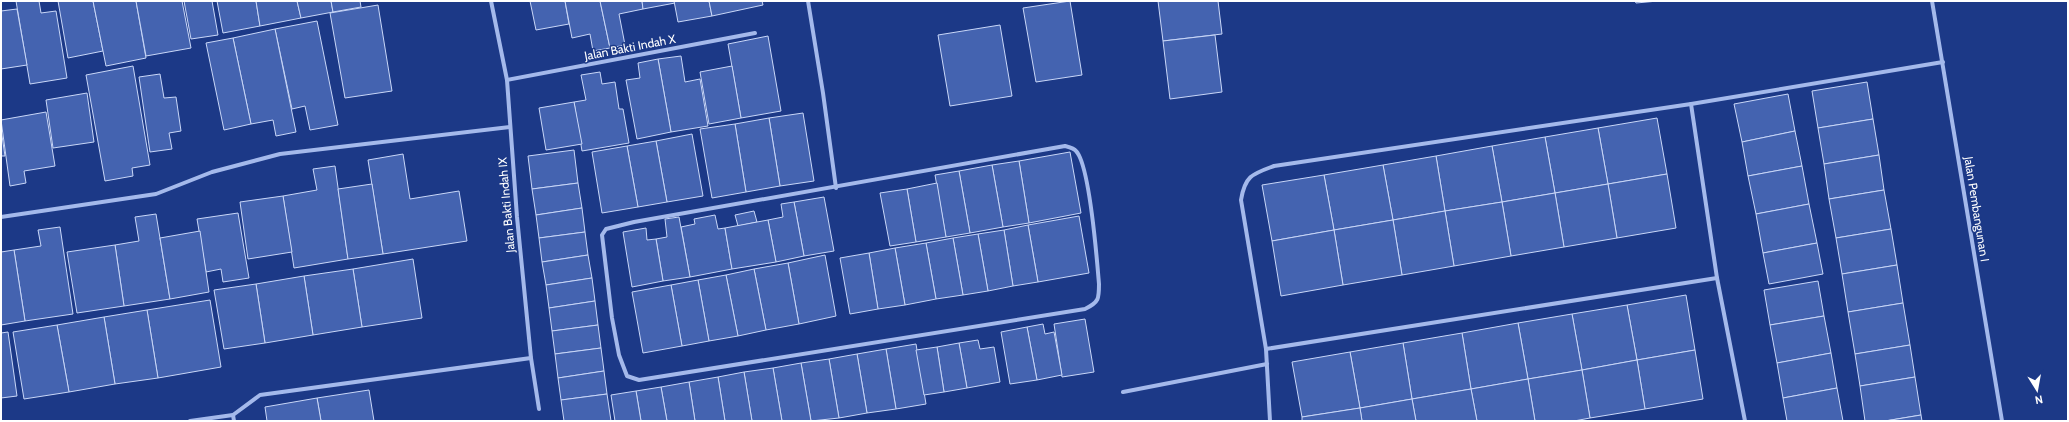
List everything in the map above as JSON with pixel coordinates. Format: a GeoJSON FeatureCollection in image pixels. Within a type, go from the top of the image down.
{"type":"FeatureCollection","features":[{"type":"Feature","properties":{"kind":"street","name":"Jalan Bakti Indah IX"},"geometry":{"type":"LineString","coordinates":[[492,1],[507,80],[517,218],[531,358],[539,409]]}},
{"type":"Feature","properties":{"kind":"street"},"geometry":{"type":"LineString","coordinates":[[808,1],[823,93],[836,188]]}},
{"type":"Feature","properties":{"kind":"street","name":"Jalan Pembangunan I"},"geometry":{"type":"LineString","coordinates":[[1932,1],[2002,421]]}},
{"type":"Feature","properties":{"kind":"street","name":"Jalan Bakti Indah X"},"geometry":{"type":"LineString","coordinates":[[507,80],[755,33]]}},
{"type":"Feature","properties":{"kind":"street"},"geometry":{"type":"LineString","coordinates":[[1270,421],[1266,349],[1241,200],[1244,186],[1254,173],[1274,166],[1691,104],[1943,62]]}},
{"type":"Feature","properties":{"kind":"street"},"geometry":{"type":"LineString","coordinates":[[1691,104],[1717,278],[1745,421]]}},
{"type":"Feature","properties":{"kind":"street"},"geometry":{"type":"LineString","coordinates":[[1,217],[156,194],[212,172],[280,154],[510,127]]}},
{"type":"Feature","properties":{"kind":"street"},"geometry":{"type":"LineString","coordinates":[[1056,147],[1076,150],[1081,159],[1090,200],[1099,297],[1095,304],[1085,310],[639,380],[627,376],[619,355],[611,311],[602,235],[606,229],[641,221],[836,188],[1056,147]]}},
{"type":"Feature","properties":{"kind":"street"},"geometry":{"type":"LineString","coordinates":[[1266,349],[1717,278]]}},
{"type":"Feature","properties":{"kind":"street"},"geometry":{"type":"LineString","coordinates":[[190,421],[233,415],[260,395],[531,358]]}},
{"type":"Feature","properties":{"kind":"street"},"geometry":{"type":"LineString","coordinates":[[1122,392],[1267,364]]}},
{"type":"Feature","properties":{"kind":"street"},"geometry":{"type":"LineString","coordinates":[[233,415],[234,421]]}},
{"type":"Feature","properties":{"kind":"building"},"geometry":{"type":"Polygon","coordinates":[[[16,1],[39,1],[41,13],[56,11],[67,78],[30,84],[16,1]]]}},
{"type":"Feature","properties":{"kind":"building"},"geometry":{"type":"Polygon","coordinates":[[[58,1],[93,1],[103,51],[68,58],[58,1]]]}},
{"type":"Feature","properties":{"kind":"building"},"geometry":{"type":"Polygon","coordinates":[[[93,1],[136,1],[146,58],[106,66],[93,1]]]}},
{"type":"Feature","properties":{"kind":"building"},"geometry":{"type":"Polygon","coordinates":[[[136,1],[182,1],[191,48],[146,56],[136,1]]]}},
{"type":"Feature","properties":{"kind":"building"},"geometry":{"type":"Polygon","coordinates":[[[184,1],[212,1],[218,35],[191,39],[184,1]]]}},
{"type":"Feature","properties":{"kind":"building"},"geometry":{"type":"Polygon","coordinates":[[[217,1],[256,1],[260,26],[223,33],[217,1]]]}},
{"type":"Feature","properties":{"kind":"building"},"geometry":{"type":"Polygon","coordinates":[[[256,1],[297,1],[301,18],[260,26],[256,1]]]}},
{"type":"Feature","properties":{"kind":"building"},"geometry":{"type":"Polygon","coordinates":[[[297,1],[331,1],[333,12],[301,18],[297,1]]]}},
{"type":"Feature","properties":{"kind":"building"},"geometry":{"type":"Polygon","coordinates":[[[331,1],[360,1],[361,7],[333,12],[331,1]]]}},
{"type":"Feature","properties":{"kind":"building"},"geometry":{"type":"Polygon","coordinates":[[[530,1],[565,1],[569,24],[536,30],[530,1]]]}},
{"type":"Feature","properties":{"kind":"building"},"geometry":{"type":"Polygon","coordinates":[[[565,1],[600,1],[610,48],[593,51],[590,34],[572,38],[565,1]]]}},
{"type":"Feature","properties":{"kind":"building"},"geometry":{"type":"Polygon","coordinates":[[[600,1],[642,1],[643,9],[619,14],[625,45],[610,48],[600,1]]]}},
{"type":"Feature","properties":{"kind":"building"},"geometry":{"type":"Polygon","coordinates":[[[642,1],[674,1],[675,3],[643,9],[642,1]]]}},
{"type":"Feature","properties":{"kind":"building"},"geometry":{"type":"Polygon","coordinates":[[[674,1],[709,1],[712,16],[678,22],[674,1]]]}},
{"type":"Feature","properties":{"kind":"building"},"geometry":{"type":"Polygon","coordinates":[[[709,1],[762,1],[763,5],[712,16],[709,1]]]}},
{"type":"Feature","properties":{"kind":"building"},"geometry":{"type":"Polygon","coordinates":[[[1070,1],[1082,75],[1036,82],[1023,8],[1070,1]]]}},
{"type":"Feature","properties":{"kind":"building"},"geometry":{"type":"Polygon","coordinates":[[[1158,1],[1218,1],[1222,34],[1163,41],[1158,1]]]}},
{"type":"Feature","properties":{"kind":"building"},"geometry":{"type":"Polygon","coordinates":[[[1635,1],[1658,1],[1636,3],[1635,1]]]}},
{"type":"Feature","properties":{"kind":"building"},"geometry":{"type":"Polygon","coordinates":[[[378,5],[392,91],[345,98],[330,13],[378,5]]]}},
{"type":"Feature","properties":{"kind":"building"},"geometry":{"type":"Polygon","coordinates":[[[17,9],[27,65],[1,69],[1,11],[17,9]]]}},
{"type":"Feature","properties":{"kind":"building"},"geometry":{"type":"Polygon","coordinates":[[[317,21],[338,125],[310,130],[305,106],[292,109],[275,29],[317,21]]]}},
{"type":"Feature","properties":{"kind":"building"},"geometry":{"type":"Polygon","coordinates":[[[1000,25],[1012,96],[950,106],[938,35],[1000,25]]]}},
{"type":"Feature","properties":{"kind":"building"},"geometry":{"type":"Polygon","coordinates":[[[275,29],[296,132],[276,136],[273,120],[251,124],[233,38],[275,29]]]}},
{"type":"Feature","properties":{"kind":"building"},"geometry":{"type":"Polygon","coordinates":[[[1215,35],[1222,92],[1170,99],[1163,41],[1215,35]]]}},
{"type":"Feature","properties":{"kind":"building"},"geometry":{"type":"Polygon","coordinates":[[[768,36],[781,111],[741,118],[728,44],[768,36]]]}},
{"type":"Feature","properties":{"kind":"building"},"geometry":{"type":"Polygon","coordinates":[[[233,38],[251,124],[224,130],[206,43],[233,38]]]}},
{"type":"Feature","properties":{"kind":"building"},"geometry":{"type":"Polygon","coordinates":[[[681,56],[685,82],[700,79],[708,126],[671,132],[658,59],[681,56]]]}},
{"type":"Feature","properties":{"kind":"building"},"geometry":{"type":"Polygon","coordinates":[[[658,59],[671,132],[637,139],[626,80],[640,78],[638,63],[658,59]]]}},
{"type":"Feature","properties":{"kind":"building"},"geometry":{"type":"Polygon","coordinates":[[[133,66],[150,165],[132,168],[133,176],[105,181],[86,75],[133,66]]]}},
{"type":"Feature","properties":{"kind":"building"},"geometry":{"type":"Polygon","coordinates":[[[732,66],[741,118],[709,124],[700,72],[732,66]]]}},
{"type":"Feature","properties":{"kind":"building"},"geometry":{"type":"Polygon","coordinates":[[[600,72],[602,84],[615,82],[619,109],[623,109],[629,143],[582,151],[574,102],[586,100],[581,75],[600,72]]]}},
{"type":"Feature","properties":{"kind":"building"},"geometry":{"type":"Polygon","coordinates":[[[160,74],[164,98],[176,97],[181,131],[169,133],[172,149],[150,152],[139,77],[160,74]]]}},
{"type":"Feature","properties":{"kind":"building"},"geometry":{"type":"Polygon","coordinates":[[[1867,82],[1873,119],[1818,128],[1812,91],[1867,82]]]}},
{"type":"Feature","properties":{"kind":"building"},"geometry":{"type":"Polygon","coordinates":[[[87,93],[94,142],[53,148],[46,100],[87,93]]]}},
{"type":"Feature","properties":{"kind":"building"},"geometry":{"type":"Polygon","coordinates":[[[1788,94],[1795,131],[1742,142],[1734,104],[1788,94]]]}},
{"type":"Feature","properties":{"kind":"building"},"geometry":{"type":"Polygon","coordinates":[[[574,102],[582,144],[546,150],[539,108],[574,102]]]}},
{"type":"Feature","properties":{"kind":"building"},"geometry":{"type":"Polygon","coordinates":[[[46,112],[55,166],[24,171],[26,183],[10,186],[1,120],[46,112]]]}},
{"type":"Feature","properties":{"kind":"building"},"geometry":{"type":"Polygon","coordinates":[[[803,113],[814,181],[780,186],[769,118],[803,113]]]}},
{"type":"Feature","properties":{"kind":"building"},"geometry":{"type":"Polygon","coordinates":[[[769,118],[780,186],[746,192],[735,124],[769,118]]]}},
{"type":"Feature","properties":{"kind":"building"},"geometry":{"type":"Polygon","coordinates":[[[1657,118],[1667,174],[1608,184],[1598,128],[1657,118]]]}},
{"type":"Feature","properties":{"kind":"building"},"geometry":{"type":"Polygon","coordinates":[[[1873,119],[1879,155],[1824,164],[1818,128],[1873,119]]]}},
{"type":"Feature","properties":{"kind":"building"},"geometry":{"type":"Polygon","coordinates":[[[735,124],[746,192],[712,198],[700,129],[735,124]]]}},
{"type":"Feature","properties":{"kind":"building"},"geometry":{"type":"Polygon","coordinates":[[[1598,128],[1608,184],[1555,193],[1545,137],[1598,128]]]}},
{"type":"Feature","properties":{"kind":"building"},"geometry":{"type":"Polygon","coordinates":[[[1,129],[5,156],[1,156],[1,129]]]}},
{"type":"Feature","properties":{"kind":"building"},"geometry":{"type":"Polygon","coordinates":[[[1795,131],[1802,166],[1748,176],[1742,142],[1795,131]]]}},
{"type":"Feature","properties":{"kind":"building"},"geometry":{"type":"Polygon","coordinates":[[[692,134],[703,196],[667,202],[656,141],[692,134]]]}},
{"type":"Feature","properties":{"kind":"building"},"geometry":{"type":"Polygon","coordinates":[[[1545,137],[1555,193],[1502,202],[1492,146],[1545,137]]]}},
{"type":"Feature","properties":{"kind":"building"},"geometry":{"type":"Polygon","coordinates":[[[656,141],[667,202],[638,207],[627,146],[656,141]]]}},
{"type":"Feature","properties":{"kind":"building"},"geometry":{"type":"Polygon","coordinates":[[[627,146],[638,207],[602,213],[592,152],[627,146]]]}},
{"type":"Feature","properties":{"kind":"building"},"geometry":{"type":"Polygon","coordinates":[[[1492,146],[1502,202],[1445,211],[1436,156],[1492,146]]]}},
{"type":"Feature","properties":{"kind":"building"},"geometry":{"type":"Polygon","coordinates":[[[574,150],[578,183],[532,189],[528,156],[574,150]]]}},
{"type":"Feature","properties":{"kind":"building"},"geometry":{"type":"Polygon","coordinates":[[[1070,152],[1081,213],[1029,223],[1019,161],[1070,152]]]}},
{"type":"Feature","properties":{"kind":"building"},"geometry":{"type":"Polygon","coordinates":[[[403,154],[410,199],[459,191],[467,241],[383,254],[368,160],[403,154]]]}},
{"type":"Feature","properties":{"kind":"building"},"geometry":{"type":"Polygon","coordinates":[[[1879,155],[1884,190],[1829,199],[1824,164],[1879,155]]]}},
{"type":"Feature","properties":{"kind":"building"},"geometry":{"type":"Polygon","coordinates":[[[1436,156],[1445,211],[1393,220],[1383,165],[1436,156]]]}},
{"type":"Feature","properties":{"kind":"building"},"geometry":{"type":"Polygon","coordinates":[[[1019,161],[1029,223],[1003,227],[992,165],[1019,161]]]}},
{"type":"Feature","properties":{"kind":"building"},"geometry":{"type":"Polygon","coordinates":[[[992,165],[1003,227],[970,233],[959,171],[992,165]]]}},
{"type":"Feature","properties":{"kind":"building"},"geometry":{"type":"Polygon","coordinates":[[[1383,165],[1393,220],[1334,230],[1324,175],[1383,165]]]}},
{"type":"Feature","properties":{"kind":"building"},"geometry":{"type":"Polygon","coordinates":[[[335,166],[348,259],[294,268],[283,196],[317,190],[313,169],[335,166]]]}},
{"type":"Feature","properties":{"kind":"building"},"geometry":{"type":"Polygon","coordinates":[[[1802,166],[1809,204],[1756,214],[1748,176],[1802,166]]]}},
{"type":"Feature","properties":{"kind":"building"},"geometry":{"type":"Polygon","coordinates":[[[959,171],[970,233],[946,237],[935,175],[959,171]]]}},
{"type":"Feature","properties":{"kind":"building"},"geometry":{"type":"Polygon","coordinates":[[[1667,174],[1676,228],[1617,238],[1608,184],[1667,174]]]}},
{"type":"Feature","properties":{"kind":"building"},"geometry":{"type":"Polygon","coordinates":[[[1324,175],[1334,230],[1272,241],[1262,185],[1324,175]]]}},
{"type":"Feature","properties":{"kind":"building"},"geometry":{"type":"Polygon","coordinates":[[[578,183],[582,208],[536,215],[532,189],[578,183]]]}},
{"type":"Feature","properties":{"kind":"building"},"geometry":{"type":"Polygon","coordinates":[[[937,183],[946,237],[916,242],[907,189],[937,183]]]}},
{"type":"Feature","properties":{"kind":"building"},"geometry":{"type":"Polygon","coordinates":[[[372,184],[383,254],[348,259],[338,189],[372,184]]]}},
{"type":"Feature","properties":{"kind":"building"},"geometry":{"type":"Polygon","coordinates":[[[1608,184],[1617,238],[1564,247],[1555,193],[1608,184]]]}},
{"type":"Feature","properties":{"kind":"building"},"geometry":{"type":"Polygon","coordinates":[[[907,189],[916,242],[890,246],[880,193],[907,189]]]}},
{"type":"Feature","properties":{"kind":"building"},"geometry":{"type":"Polygon","coordinates":[[[1884,190],[1891,229],[1836,238],[1829,199],[1884,190]]]}},
{"type":"Feature","properties":{"kind":"building"},"geometry":{"type":"Polygon","coordinates":[[[1555,193],[1564,247],[1511,256],[1502,202],[1555,193]]]}},
{"type":"Feature","properties":{"kind":"building"},"geometry":{"type":"Polygon","coordinates":[[[283,196],[292,252],[248,259],[240,202],[283,196]]]}},
{"type":"Feature","properties":{"kind":"building"},"geometry":{"type":"Polygon","coordinates":[[[824,197],[834,251],[804,256],[794,202],[824,197]]]}},
{"type":"Feature","properties":{"kind":"building"},"geometry":{"type":"Polygon","coordinates":[[[794,202],[804,256],[776,262],[768,220],[783,217],[781,204],[794,202]]]}},
{"type":"Feature","properties":{"kind":"building"},"geometry":{"type":"Polygon","coordinates":[[[1502,202],[1511,256],[1454,266],[1445,211],[1502,202]]]}},
{"type":"Feature","properties":{"kind":"building"},"geometry":{"type":"Polygon","coordinates":[[[1809,204],[1817,243],[1763,253],[1756,214],[1809,204]]]}},
{"type":"Feature","properties":{"kind":"building"},"geometry":{"type":"Polygon","coordinates":[[[582,208],[585,232],[539,238],[536,215],[582,208]]]}},
{"type":"Feature","properties":{"kind":"building"},"geometry":{"type":"Polygon","coordinates":[[[754,211],[757,222],[738,226],[735,215],[754,211]]]}},
{"type":"Feature","properties":{"kind":"building"},"geometry":{"type":"Polygon","coordinates":[[[1445,211],[1454,266],[1402,275],[1393,220],[1445,211]]]}},
{"type":"Feature","properties":{"kind":"building"},"geometry":{"type":"Polygon","coordinates":[[[238,213],[249,278],[223,282],[221,269],[206,272],[197,219],[238,213]]]}},
{"type":"Feature","properties":{"kind":"building"},"geometry":{"type":"Polygon","coordinates":[[[156,214],[170,299],[124,306],[115,245],[139,241],[135,217],[156,214]]]}},
{"type":"Feature","properties":{"kind":"building"},"geometry":{"type":"Polygon","coordinates":[[[715,215],[718,229],[725,228],[732,269],[690,277],[681,227],[695,224],[694,219],[715,215]]]}},
{"type":"Feature","properties":{"kind":"building"},"geometry":{"type":"Polygon","coordinates":[[[1079,216],[1089,273],[1038,282],[1028,225],[1079,216]]]}},
{"type":"Feature","properties":{"kind":"building"},"geometry":{"type":"Polygon","coordinates":[[[679,217],[690,277],[663,281],[656,239],[667,237],[665,219],[679,217]]]}},
{"type":"Feature","properties":{"kind":"building"},"geometry":{"type":"Polygon","coordinates":[[[768,220],[776,262],[732,269],[725,228],[768,220]]]}},
{"type":"Feature","properties":{"kind":"building"},"geometry":{"type":"Polygon","coordinates":[[[1393,220],[1402,275],[1343,285],[1334,230],[1393,220]]]}},
{"type":"Feature","properties":{"kind":"building"},"geometry":{"type":"Polygon","coordinates":[[[1028,225],[1038,282],[1013,286],[1004,230],[1028,225]]]}},
{"type":"Feature","properties":{"kind":"building"},"geometry":{"type":"Polygon","coordinates":[[[60,227],[73,314],[25,321],[14,250],[41,246],[38,230],[60,227]]]}},
{"type":"Feature","properties":{"kind":"building"},"geometry":{"type":"Polygon","coordinates":[[[646,228],[647,240],[656,239],[663,281],[632,287],[623,232],[646,228]]]}},
{"type":"Feature","properties":{"kind":"building"},"geometry":{"type":"Polygon","coordinates":[[[1891,229],[1897,265],[1842,274],[1836,238],[1891,229]]]}},
{"type":"Feature","properties":{"kind":"building"},"geometry":{"type":"Polygon","coordinates":[[[1004,230],[1013,286],[988,291],[978,234],[1004,230]]]}},
{"type":"Feature","properties":{"kind":"building"},"geometry":{"type":"Polygon","coordinates":[[[1334,230],[1343,285],[1281,296],[1272,241],[1334,230]]]}},
{"type":"Feature","properties":{"kind":"building"},"geometry":{"type":"Polygon","coordinates":[[[200,231],[209,292],[170,299],[160,238],[200,231]]]}},
{"type":"Feature","properties":{"kind":"building"},"geometry":{"type":"Polygon","coordinates":[[[585,232],[588,255],[542,262],[539,238],[585,232]]]}},
{"type":"Feature","properties":{"kind":"building"},"geometry":{"type":"Polygon","coordinates":[[[978,234],[988,291],[963,295],[953,238],[978,234]]]}},
{"type":"Feature","properties":{"kind":"building"},"geometry":{"type":"Polygon","coordinates":[[[953,238],[963,295],[936,299],[926,243],[953,238]]]}},
{"type":"Feature","properties":{"kind":"building"},"geometry":{"type":"Polygon","coordinates":[[[926,243],[936,299],[905,305],[895,248],[926,243]]]}},
{"type":"Feature","properties":{"kind":"building"},"geometry":{"type":"Polygon","coordinates":[[[1817,243],[1823,274],[1769,284],[1763,253],[1817,243]]]}},
{"type":"Feature","properties":{"kind":"building"},"geometry":{"type":"Polygon","coordinates":[[[115,245],[124,306],[77,313],[67,252],[115,245]]]}},
{"type":"Feature","properties":{"kind":"building"},"geometry":{"type":"Polygon","coordinates":[[[895,248],[905,305],[878,309],[869,253],[895,248]]]}},
{"type":"Feature","properties":{"kind":"building"},"geometry":{"type":"Polygon","coordinates":[[[14,250],[25,321],[1,325],[1,252],[14,250]]]}},
{"type":"Feature","properties":{"kind":"building"},"geometry":{"type":"Polygon","coordinates":[[[869,253],[878,309],[850,314],[840,258],[869,253]]]}},
{"type":"Feature","properties":{"kind":"building"},"geometry":{"type":"Polygon","coordinates":[[[588,255],[592,278],[546,285],[542,262],[588,255]]]}},
{"type":"Feature","properties":{"kind":"building"},"geometry":{"type":"Polygon","coordinates":[[[825,255],[836,316],[799,324],[788,263],[825,255]]]}},
{"type":"Feature","properties":{"kind":"building"},"geometry":{"type":"Polygon","coordinates":[[[413,259],[422,318],[362,327],[353,269],[413,259]]]}},
{"type":"Feature","properties":{"kind":"building"},"geometry":{"type":"Polygon","coordinates":[[[788,263],[799,324],[766,330],[754,269],[788,263]]]}},
{"type":"Feature","properties":{"kind":"building"},"geometry":{"type":"Polygon","coordinates":[[[1897,265],[1903,303],[1848,312],[1842,274],[1897,265]]]}},
{"type":"Feature","properties":{"kind":"building"},"geometry":{"type":"Polygon","coordinates":[[[353,269],[362,327],[313,335],[304,276],[353,269]]]}},
{"type":"Feature","properties":{"kind":"building"},"geometry":{"type":"Polygon","coordinates":[[[754,269],[766,330],[738,336],[726,275],[754,269]]]}},
{"type":"Feature","properties":{"kind":"building"},"geometry":{"type":"Polygon","coordinates":[[[726,275],[738,336],[709,341],[698,280],[726,275]]]}},
{"type":"Feature","properties":{"kind":"building"},"geometry":{"type":"Polygon","coordinates":[[[304,276],[313,335],[265,343],[256,284],[304,276]]]}},
{"type":"Feature","properties":{"kind":"building"},"geometry":{"type":"Polygon","coordinates":[[[592,278],[595,301],[549,308],[546,285],[592,278]]]}},
{"type":"Feature","properties":{"kind":"building"},"geometry":{"type":"Polygon","coordinates":[[[698,280],[709,341],[682,346],[671,285],[698,280]]]}},
{"type":"Feature","properties":{"kind":"building"},"geometry":{"type":"Polygon","coordinates":[[[1818,281],[1824,316],[1770,325],[1764,290],[1818,281]]]}},
{"type":"Feature","properties":{"kind":"building"},"geometry":{"type":"Polygon","coordinates":[[[256,284],[265,343],[224,349],[214,290],[256,284]]]}},
{"type":"Feature","properties":{"kind":"building"},"geometry":{"type":"Polygon","coordinates":[[[671,285],[682,346],[643,353],[632,292],[671,285]]]}},
{"type":"Feature","properties":{"kind":"building"},"geometry":{"type":"Polygon","coordinates":[[[1686,295],[1695,350],[1637,360],[1627,305],[1686,295]]]}},
{"type":"Feature","properties":{"kind":"building"},"geometry":{"type":"Polygon","coordinates":[[[210,300],[221,367],[158,378],[147,310],[210,300]]]}},
{"type":"Feature","properties":{"kind":"building"},"geometry":{"type":"Polygon","coordinates":[[[595,301],[598,325],[552,331],[549,308],[595,301]]]}},
{"type":"Feature","properties":{"kind":"building"},"geometry":{"type":"Polygon","coordinates":[[[1903,303],[1910,345],[1855,354],[1848,312],[1903,303]]]}},
{"type":"Feature","properties":{"kind":"building"},"geometry":{"type":"Polygon","coordinates":[[[1627,305],[1637,360],[1582,370],[1572,314],[1627,305]]]}},
{"type":"Feature","properties":{"kind":"building"},"geometry":{"type":"Polygon","coordinates":[[[147,310],[158,378],[115,384],[104,317],[147,310]]]}},
{"type":"Feature","properties":{"kind":"building"},"geometry":{"type":"Polygon","coordinates":[[[1572,314],[1582,370],[1528,379],[1518,323],[1572,314]]]}},
{"type":"Feature","properties":{"kind":"building"},"geometry":{"type":"Polygon","coordinates":[[[1824,316],[1831,353],[1777,363],[1770,325],[1824,316]]]}},
{"type":"Feature","properties":{"kind":"building"},"geometry":{"type":"Polygon","coordinates":[[[104,317],[115,384],[69,392],[57,325],[104,317]]]}},
{"type":"Feature","properties":{"kind":"building"},"geometry":{"type":"Polygon","coordinates":[[[1085,319],[1094,372],[1062,377],[1054,324],[1085,319]]]}},
{"type":"Feature","properties":{"kind":"building"},"geometry":{"type":"Polygon","coordinates":[[[1518,323],[1528,379],[1471,389],[1462,333],[1518,323]]]}},
{"type":"Feature","properties":{"kind":"building"},"geometry":{"type":"Polygon","coordinates":[[[1043,324],[1045,334],[1054,332],[1062,375],[1037,380],[1027,327],[1043,324]]]}},
{"type":"Feature","properties":{"kind":"building"},"geometry":{"type":"Polygon","coordinates":[[[57,325],[69,392],[24,399],[13,332],[57,325]]]}},
{"type":"Feature","properties":{"kind":"building"},"geometry":{"type":"Polygon","coordinates":[[[598,325],[601,348],[555,354],[552,331],[598,325]]]}},
{"type":"Feature","properties":{"kind":"building"},"geometry":{"type":"Polygon","coordinates":[[[1027,327],[1037,380],[1010,384],[1001,332],[1027,327]]]}},
{"type":"Feature","properties":{"kind":"building"},"geometry":{"type":"Polygon","coordinates":[[[8,332],[17,396],[1,398],[1,333],[8,332]]]}},
{"type":"Feature","properties":{"kind":"building"},"geometry":{"type":"Polygon","coordinates":[[[1462,333],[1471,389],[1412,399],[1403,343],[1462,333]]]}},
{"type":"Feature","properties":{"kind":"building"},"geometry":{"type":"Polygon","coordinates":[[[978,340],[980,349],[994,347],[1000,382],[967,388],[959,343],[978,340]]]}},
{"type":"Feature","properties":{"kind":"building"},"geometry":{"type":"Polygon","coordinates":[[[959,343],[967,388],[944,392],[937,347],[959,343]]]}},
{"type":"Feature","properties":{"kind":"building"},"geometry":{"type":"Polygon","coordinates":[[[1403,343],[1412,399],[1360,408],[1350,352],[1403,343]]]}},
{"type":"Feature","properties":{"kind":"building"},"geometry":{"type":"Polygon","coordinates":[[[916,344],[926,404],[896,409],[886,349],[916,344]]]}},
{"type":"Feature","properties":{"kind":"building"},"geometry":{"type":"Polygon","coordinates":[[[1910,345],[1915,377],[1860,386],[1855,354],[1910,345]]]}},
{"type":"Feature","properties":{"kind":"building"},"geometry":{"type":"Polygon","coordinates":[[[937,347],[944,392],[924,395],[916,350],[937,347]]]}},
{"type":"Feature","properties":{"kind":"building"},"geometry":{"type":"Polygon","coordinates":[[[601,348],[604,371],[558,378],[555,354],[601,348]]]}},
{"type":"Feature","properties":{"kind":"building"},"geometry":{"type":"Polygon","coordinates":[[[886,349],[896,409],[867,413],[857,354],[886,349]]]}},
{"type":"Feature","properties":{"kind":"building"},"geometry":{"type":"Polygon","coordinates":[[[1695,350],[1703,399],[1645,409],[1637,360],[1695,350]]]}},
{"type":"Feature","properties":{"kind":"building"},"geometry":{"type":"Polygon","coordinates":[[[1350,352],[1360,408],[1302,417],[1292,362],[1350,352]]]}},
{"type":"Feature","properties":{"kind":"building"},"geometry":{"type":"Polygon","coordinates":[[[1831,353],[1837,388],[1783,398],[1777,363],[1831,353]]]}},
{"type":"Feature","properties":{"kind":"building"},"geometry":{"type":"Polygon","coordinates":[[[857,354],[867,413],[839,418],[829,359],[857,354]]]}},
{"type":"Feature","properties":{"kind":"building"},"geometry":{"type":"Polygon","coordinates":[[[829,359],[839,418],[811,421],[801,363],[829,359]]]}},
{"type":"Feature","properties":{"kind":"building"},"geometry":{"type":"Polygon","coordinates":[[[1637,360],[1645,409],[1590,418],[1582,370],[1637,360]]]}},
{"type":"Feature","properties":{"kind":"building"},"geometry":{"type":"Polygon","coordinates":[[[801,363],[811,421],[782,421],[773,368],[801,363]]]}},
{"type":"Feature","properties":{"kind":"building"},"geometry":{"type":"Polygon","coordinates":[[[773,368],[782,421],[752,421],[744,372],[773,368]]]}},
{"type":"Feature","properties":{"kind":"building"},"geometry":{"type":"Polygon","coordinates":[[[1582,370],[1590,418],[1574,421],[1535,421],[1528,379],[1582,370]]]}},
{"type":"Feature","properties":{"kind":"building"},"geometry":{"type":"Polygon","coordinates":[[[604,371],[607,394],[561,400],[558,378],[604,371]]]}},
{"type":"Feature","properties":{"kind":"building"},"geometry":{"type":"Polygon","coordinates":[[[744,372],[752,421],[725,421],[718,377],[744,372]]]}},
{"type":"Feature","properties":{"kind":"building"},"geometry":{"type":"Polygon","coordinates":[[[718,377],[725,421],[695,421],[689,382],[718,377]]]}},
{"type":"Feature","properties":{"kind":"building"},"geometry":{"type":"Polygon","coordinates":[[[1915,377],[1921,415],[1885,421],[1865,421],[1860,386],[1915,377]]]}},
{"type":"Feature","properties":{"kind":"building"},"geometry":{"type":"Polygon","coordinates":[[[1528,379],[1535,421],[1477,421],[1471,389],[1528,379]]]}},
{"type":"Feature","properties":{"kind":"building"},"geometry":{"type":"Polygon","coordinates":[[[689,382],[695,421],[667,421],[661,387],[689,382]]]}},
{"type":"Feature","properties":{"kind":"building"},"geometry":{"type":"Polygon","coordinates":[[[661,387],[667,421],[641,421],[636,391],[661,387]]]}},
{"type":"Feature","properties":{"kind":"building"},"geometry":{"type":"Polygon","coordinates":[[[1837,388],[1843,421],[1787,421],[1783,398],[1837,388]]]}},
{"type":"Feature","properties":{"kind":"building"},"geometry":{"type":"Polygon","coordinates":[[[1471,389],[1477,421],[1416,421],[1412,399],[1471,389]]]}},
{"type":"Feature","properties":{"kind":"building"},"geometry":{"type":"Polygon","coordinates":[[[369,390],[374,421],[321,421],[317,398],[369,390]]]}},
{"type":"Feature","properties":{"kind":"building"},"geometry":{"type":"Polygon","coordinates":[[[636,391],[641,421],[615,421],[611,395],[636,391]]]}},
{"type":"Feature","properties":{"kind":"building"},"geometry":{"type":"Polygon","coordinates":[[[607,394],[611,421],[564,421],[561,400],[607,394]]]}},
{"type":"Feature","properties":{"kind":"building"},"geometry":{"type":"Polygon","coordinates":[[[317,398],[321,421],[267,421],[265,407],[317,398]]]}},
{"type":"Feature","properties":{"kind":"building"},"geometry":{"type":"Polygon","coordinates":[[[1412,399],[1416,421],[1362,421],[1360,408],[1412,399]]]}},
{"type":"Feature","properties":{"kind":"building"},"geometry":{"type":"Polygon","coordinates":[[[1360,408],[1362,421],[1302,421],[1302,417],[1360,408]]]}},
{"type":"Feature","properties":{"kind":"building"},"geometry":{"type":"Polygon","coordinates":[[[1921,415],[1922,421],[1885,421],[1921,415]]]}}]}
